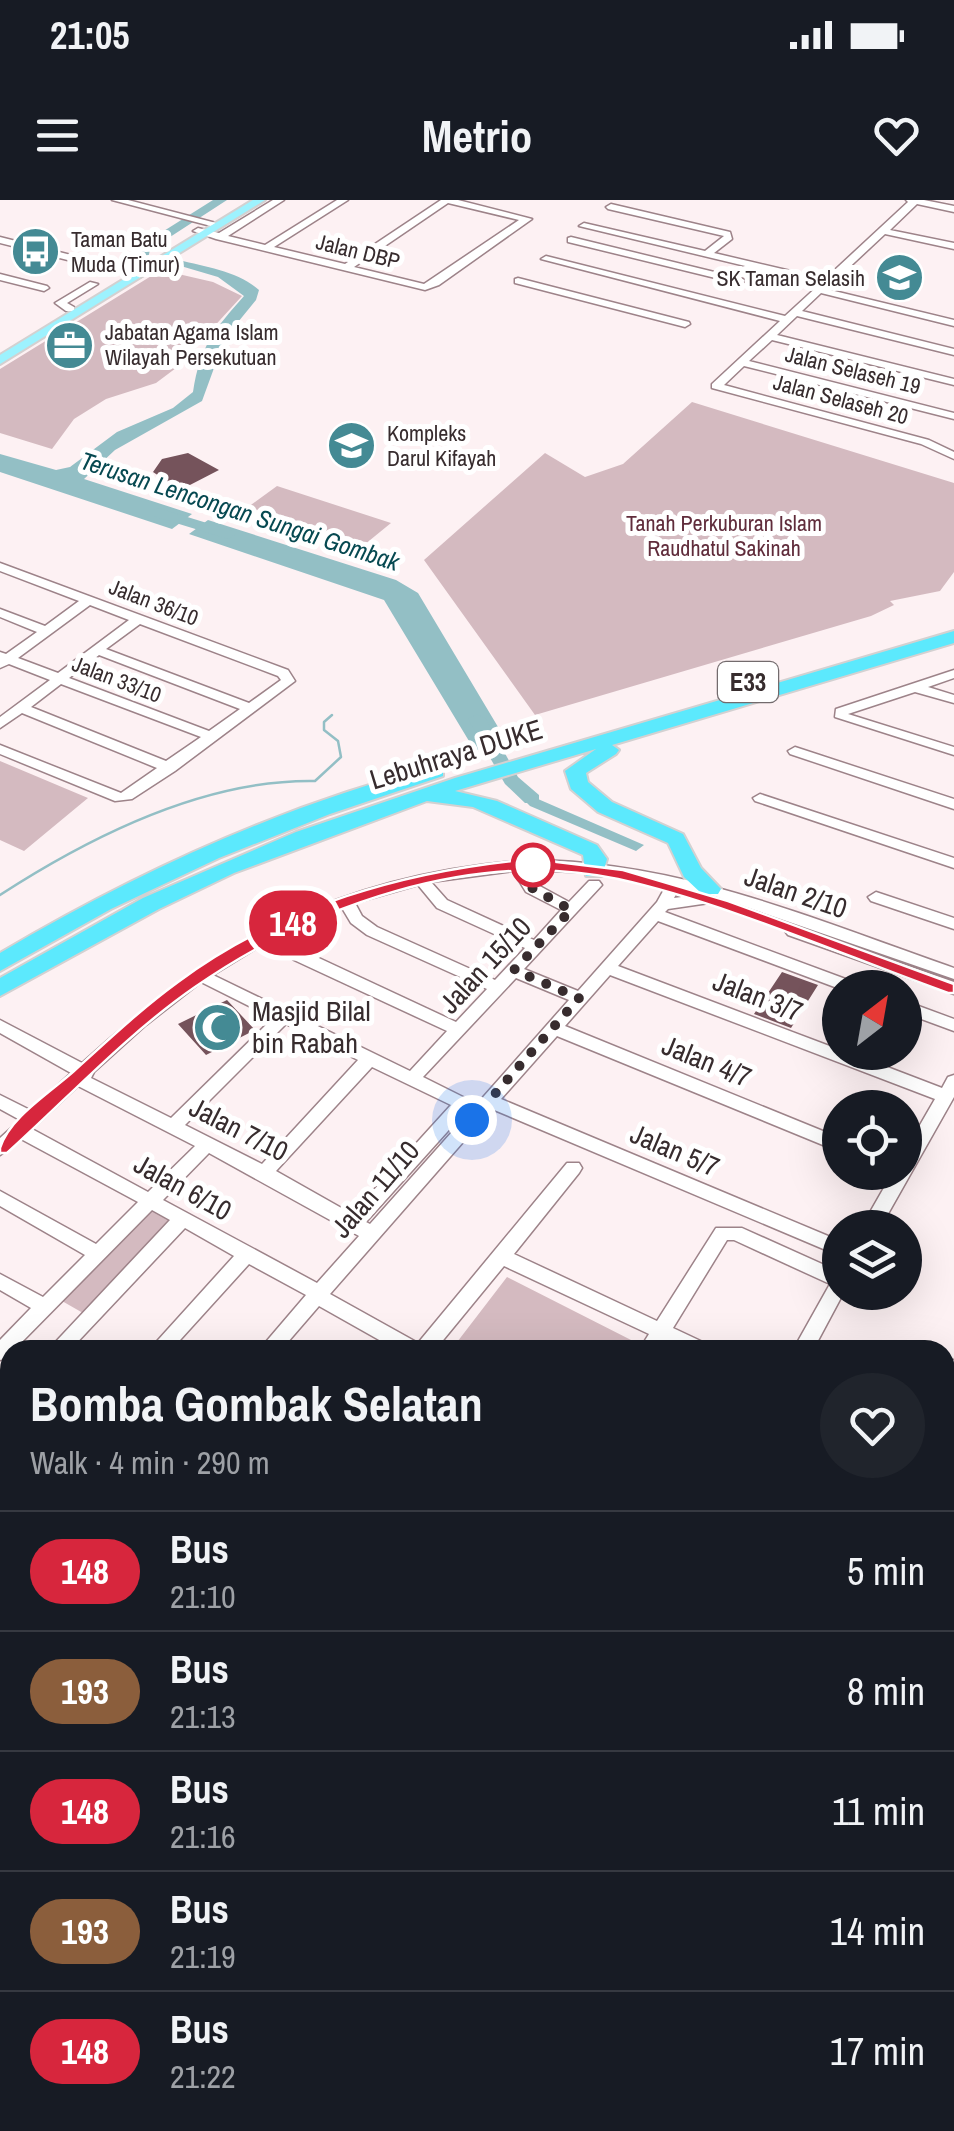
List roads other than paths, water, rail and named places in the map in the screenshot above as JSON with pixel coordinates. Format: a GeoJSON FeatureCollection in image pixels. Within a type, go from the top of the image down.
{"type":"FeatureCollection","features":[{"type":"Feature","properties":{"kind":"highway","name":"Lebuhraya DUKE"},"geometry":{"type":"LineString","coordinates":[[0,964],[82,916],[197,859],[291,820],[524,755],[954,621]]}},
{"type":"Feature","properties":{"kind":"highway","name":"Lebuhraya DUKE"},"geometry":{"type":"LineString","coordinates":[[524,755],[687,716],[954,641]]}},
{"type":"Feature","properties":{"kind":"highway"},"geometry":{"type":"LineString","coordinates":[[687,716],[589,759],[574,774],[578,785],[599,804],[676,838],[678,877],[707,894]]}},
{"type":"Feature","properties":{"kind":"highway","name":"Lebuhraya DUKE"},"geometry":{"type":"LineString","coordinates":[[0,988],[141,906],[302,834],[470,771]]}},
{"type":"Feature","properties":{"kind":"highway"},"geometry":{"type":"LineString","coordinates":[[352,818],[438,798],[468,797],[493,804],[519,821],[585,846],[594,853],[594,878]]}},
{"type":"Feature","properties":{"kind":"main road"},"geometry":{"type":"LineString","coordinates":[[207,229],[247,200]]}},
{"type":"Feature","properties":{"kind":"main road"},"geometry":{"type":"LineString","coordinates":[[0,360],[207,229],[260,200]]}},
{"type":"Feature","properties":{"kind":"main road"},"geometry":{"type":"LineString","coordinates":[[0,351],[135,274]]}},
{"type":"Feature","properties":{"kind":"street","name":"Jalan DBP"},"geometry":{"type":"LineString","coordinates":[[118,200],[183,217],[266,248],[415,286],[431,286],[527,219],[447,200]]}},
{"type":"Feature","properties":{"kind":"street"},"geometry":{"type":"LineString","coordinates":[[207,229],[279,200]]}},
{"type":"Feature","properties":{"kind":"street"},"geometry":{"type":"LineString","coordinates":[[266,248],[343,200]]}},
{"type":"Feature","properties":{"kind":"street"},"geometry":{"type":"LineString","coordinates":[[346,268],[447,200]]}},
{"type":"Feature","properties":{"kind":"street"},"geometry":{"type":"LineString","coordinates":[[742,362],[913,200],[954,209]]}},
{"type":"Feature","properties":{"kind":"street"},"geometry":{"type":"LineString","coordinates":[[611,206],[727,234],[729,237],[706,255]]}},
{"type":"Feature","properties":{"kind":"street"},"geometry":{"type":"LineString","coordinates":[[584,226],[806,279],[954,323]]}},
{"type":"Feature","properties":{"kind":"street"},"geometry":{"type":"LineString","coordinates":[[883,231],[954,246]]}},
{"type":"Feature","properties":{"kind":"street"},"geometry":{"type":"LineString","coordinates":[[570,240],[740,281]]}},
{"type":"Feature","properties":{"kind":"street"},"geometry":{"type":"LineString","coordinates":[[1,249],[135,274]]}},
{"type":"Feature","properties":{"kind":"street"},"geometry":{"type":"LineString","coordinates":[[1,249],[86,272]]}},
{"type":"Feature","properties":{"kind":"street"},"geometry":{"type":"LineString","coordinates":[[546,259],[734,306],[954,352]]}},
{"type":"Feature","properties":{"kind":"street"},"geometry":{"type":"LineString","coordinates":[[597,301],[650,259]]}},
{"type":"Feature","properties":{"kind":"street"},"geometry":{"type":"LineString","coordinates":[[0,287],[6,279],[44,288]]}},
{"type":"Feature","properties":{"kind":"street"},"geometry":{"type":"LineString","coordinates":[[518,281],[685,324]]}},
{"type":"Feature","properties":{"kind":"street"},"geometry":{"type":"LineString","coordinates":[[70,308],[60,303],[92,284]]}},
{"type":"Feature","properties":{"kind":"street"},"geometry":{"type":"LineString","coordinates":[[770,336],[954,382]]}},
{"type":"Feature","properties":{"kind":"street","name":"Jalan Selaseh 20"},"geometry":{"type":"LineString","coordinates":[[742,362],[716,386],[925,442],[954,456]]}},
{"type":"Feature","properties":{"kind":"street","name":"Jalan Selaseh 19"},"geometry":{"type":"LineString","coordinates":[[742,362],[954,416]]}},
{"type":"Feature","properties":{"kind":"street","name":"Jalan 36/10"},"geometry":{"type":"LineString","coordinates":[[0,567],[283,673],[288,681],[250,708]]}},
{"type":"Feature","properties":{"kind":"street"},"geometry":{"type":"LineString","coordinates":[[3,660],[90,599]]}},
{"type":"Feature","properties":{"kind":"street"},"geometry":{"type":"LineString","coordinates":[[0,613],[46,631]]}},
{"type":"Feature","properties":{"kind":"street"},"geometry":{"type":"LineString","coordinates":[[0,724],[139,618]]}},
{"type":"Feature","properties":{"kind":"street"},"geometry":{"type":"LineString","coordinates":[[97,650],[250,708]]}},
{"type":"Feature","properties":{"kind":"street","name":"Jalan 33/10"},"geometry":{"type":"LineString","coordinates":[[3,660],[211,736]]}},
{"type":"Feature","properties":{"kind":"street"},"geometry":{"type":"LineString","coordinates":[[954,674],[841,712],[842,717],[954,751]]}},
{"type":"Feature","properties":{"kind":"street"},"geometry":{"type":"LineString","coordinates":[[914,687],[954,699]]}},
{"type":"Feature","properties":{"kind":"street"},"geometry":{"type":"LineString","coordinates":[[21,708],[170,768]]}},
{"type":"Feature","properties":{"kind":"street"},"geometry":{"type":"LineString","coordinates":[[0,748],[120,798],[170,768],[250,708]]}},
{"type":"Feature","properties":{"kind":"street"},"geometry":{"type":"LineString","coordinates":[[795,752],[954,804]]}},
{"type":"Feature","properties":{"kind":"street"},"geometry":{"type":"LineString","coordinates":[[760,798],[954,863]]}},
{"type":"Feature","properties":{"kind":"street"},"geometry":{"type":"LineString","coordinates":[[0,1148],[148,1015],[200,975],[271,933],[346,901],[421,879],[517,866],[594,878],[629,872],[678,877]]}},
{"type":"Feature","properties":{"kind":"street"},"geometry":{"type":"LineString","coordinates":[[517,866],[532,888],[571,910]]}},
{"type":"Feature","properties":{"kind":"street"},"geometry":{"type":"LineString","coordinates":[[617,874],[646,883],[678,877]]}},
{"type":"Feature","properties":{"kind":"street","name":"Jalan 11/10"},"geometry":{"type":"LineString","coordinates":[[278,1340],[477,1106],[658,910],[678,877]]}},
{"type":"Feature","properties":{"kind":"street","name":"Jalan 15/10"},"geometry":{"type":"LineString","coordinates":[[412,1080],[571,910],[594,878]]}},
{"type":"Feature","properties":{"kind":"street"},"geometry":{"type":"LineString","coordinates":[[421,879],[442,904],[536,947]]}},
{"type":"Feature","properties":{"kind":"street"},"geometry":{"type":"LineString","coordinates":[[646,883],[658,910],[822,976]]}},
{"type":"Feature","properties":{"kind":"street"},"geometry":{"type":"LineString","coordinates":[[658,910],[707,894]]}},
{"type":"Feature","properties":{"kind":"street","name":"Jalan 2/10"},"geometry":{"type":"LineString","coordinates":[[707,894],[954,974]]}},
{"type":"Feature","properties":{"kind":"street","name":"Jalan 2/10"},"geometry":{"type":"LineString","coordinates":[[707,894],[954,988]]}},
{"type":"Feature","properties":{"kind":"street"},"geometry":{"type":"LineString","coordinates":[[876,897],[954,924]]}},
{"type":"Feature","properties":{"kind":"street"},"geometry":{"type":"LineString","coordinates":[[346,901],[356,919],[372,931],[498,988]]}},
{"type":"Feature","properties":{"kind":"street"},"geometry":{"type":"LineString","coordinates":[[271,933],[300,956],[458,1030]]}},
{"type":"Feature","properties":{"kind":"street","name":"Jalan 3/7"},"geometry":{"type":"LineString","coordinates":[[607,968],[950,1088]]}},
{"type":"Feature","properties":{"kind":"street"},"geometry":{"type":"LineString","coordinates":[[514,970],[579,998]]}},
{"type":"Feature","properties":{"kind":"street","name":"Jalan 5/7"},"geometry":{"type":"LineString","coordinates":[[200,975],[412,1080],[822,1242]]}},
{"type":"Feature","properties":{"kind":"street"},"geometry":{"type":"LineString","coordinates":[[922,1012],[954,1024]]}},
{"type":"Feature","properties":{"kind":"street"},"geometry":{"type":"LineString","coordinates":[[173,1126],[284,1017]]}},
{"type":"Feature","properties":{"kind":"street","name":"Jalan 7/10"},"geometry":{"type":"LineString","coordinates":[[0,1026],[82,1076],[372,1234]]}},
{"type":"Feature","properties":{"kind":"street","name":"Jalan 4/7"},"geometry":{"type":"LineString","coordinates":[[553,1028],[822,1138]]}},
{"type":"Feature","properties":{"kind":"street"},"geometry":{"type":"LineString","coordinates":[[264,1173],[369,1059]]}},
{"type":"Feature","properties":{"kind":"street"},"geometry":{"type":"LineString","coordinates":[[922,1137],[950,1088]]}},
{"type":"Feature","properties":{"kind":"street","name":"Jalan 6/10"},"geometry":{"type":"LineString","coordinates":[[0,1102],[26,1124],[152,1202],[397,1340]]}},
{"type":"Feature","properties":{"kind":"street"},"geometry":{"type":"LineString","coordinates":[[354,1224],[477,1106]]}},
{"type":"Feature","properties":{"kind":"street"},"geometry":{"type":"LineString","coordinates":[[12,1340],[207,1144]]}},
{"type":"Feature","properties":{"kind":"street"},"geometry":{"type":"LineString","coordinates":[[432,1340],[572,1168]]}},
{"type":"Feature","properties":{"kind":"street"},"geometry":{"type":"LineString","coordinates":[[0,1198],[99,1254]]}},
{"type":"Feature","properties":{"kind":"street"},"geometry":{"type":"LineString","coordinates":[[68,1340],[183,1219]]}},
{"type":"Feature","properties":{"kind":"street"},"geometry":{"type":"LineString","coordinates":[[655,1340],[722,1233],[736,1233],[822,1273]]}},
{"type":"Feature","properties":{"kind":"street"},"geometry":{"type":"LineString","coordinates":[[169,1340],[247,1254]]}},
{"type":"Feature","properties":{"kind":"street"},"geometry":{"type":"LineString","coordinates":[[501,1256],[679,1340]]}},
{"type":"Feature","properties":{"kind":"street"},"geometry":{"type":"LineString","coordinates":[[0,1282],[45,1307]]}},
{"type":"Feature","properties":{"kind":"street"},"geometry":{"type":"LineString","coordinates":[[808,1340],[824,1310]]}},
{"type":"Feature","properties":{"kind":"water"},"geometry":{"type":"Polygon","coordinates":[[[179,260],[241,278],[259,290],[256,300],[225,338],[202,401],[115,450],[84,479],[192,514],[172,529],[0,472],[0,454],[56,470],[70,467],[117,432],[173,408],[193,392],[210,340],[244,296],[218,277],[174,264],[179,260]]]}},
{"type":"Feature","properties":{"kind":"water"},"geometry":{"type":"Polygon","coordinates":[[[208,520],[396,580],[418,593],[507,742],[475,751],[384,600],[189,534],[208,520]]]}},
{"type":"Feature","properties":{"kind":"water"},"geometry":{"type":"Polygon","coordinates":[[[515,776],[538,799],[644,845],[636,851],[530,806],[503,779],[515,776]]]}},
{"type":"Feature","properties":{"kind":"waterway"},"geometry":{"type":"LineString","coordinates":[[144,255],[144,249],[221,200]]}},
{"type":"Feature","properties":{"kind":"waterway","name":"Terusan Lencongan Sungai Gombak"},"geometry":{"type":"LineString","coordinates":[[158,513],[228,534]]}},
{"type":"Feature","properties":{"kind":"waterway"},"geometry":{"type":"LineString","coordinates":[[0,895],[72,852],[150,815],[232,790],[315,781],[341,757],[338,741],[324,730],[324,722],[332,715]]}},
{"type":"Feature","properties":{"kind":"waterway","name":"Terusan Lencongan Sungai Gombak"},"geometry":{"type":"LineString","coordinates":[[477,719],[511,780],[532,799]]}},
{"type":"Feature","properties":{"kind":"place","name":"Taman Batu Muda (Timur)"},"geometry":{"type":"Point","coordinates":[36,252]}},
{"type":"Feature","properties":{"kind":"place","name":"SK Taman Selasih"},"geometry":{"type":"Point","coordinates":[900,278]}},
{"type":"Feature","properties":{"kind":"place","name":"Jabatan Agama Islam Wilayah Persekutuan"},"geometry":{"type":"Point","coordinates":[70,345]}},
{"type":"Feature","properties":{"kind":"place","name":"Kompleks Darul Kifayah"},"geometry":{"type":"Point","coordinates":[352,446]}},
{"type":"Feature","properties":{"kind":"place","name":"Masjid Bilal bin Rabah"},"geometry":{"type":"Point","coordinates":[217,1027]}},
{"type":"Feature","properties":{"kind":"park label","name":"Tanah Perkuburan Islam Raudhatul Sakinah"},"geometry":{"type":"Point","coordinates":[724,536]}}]}
